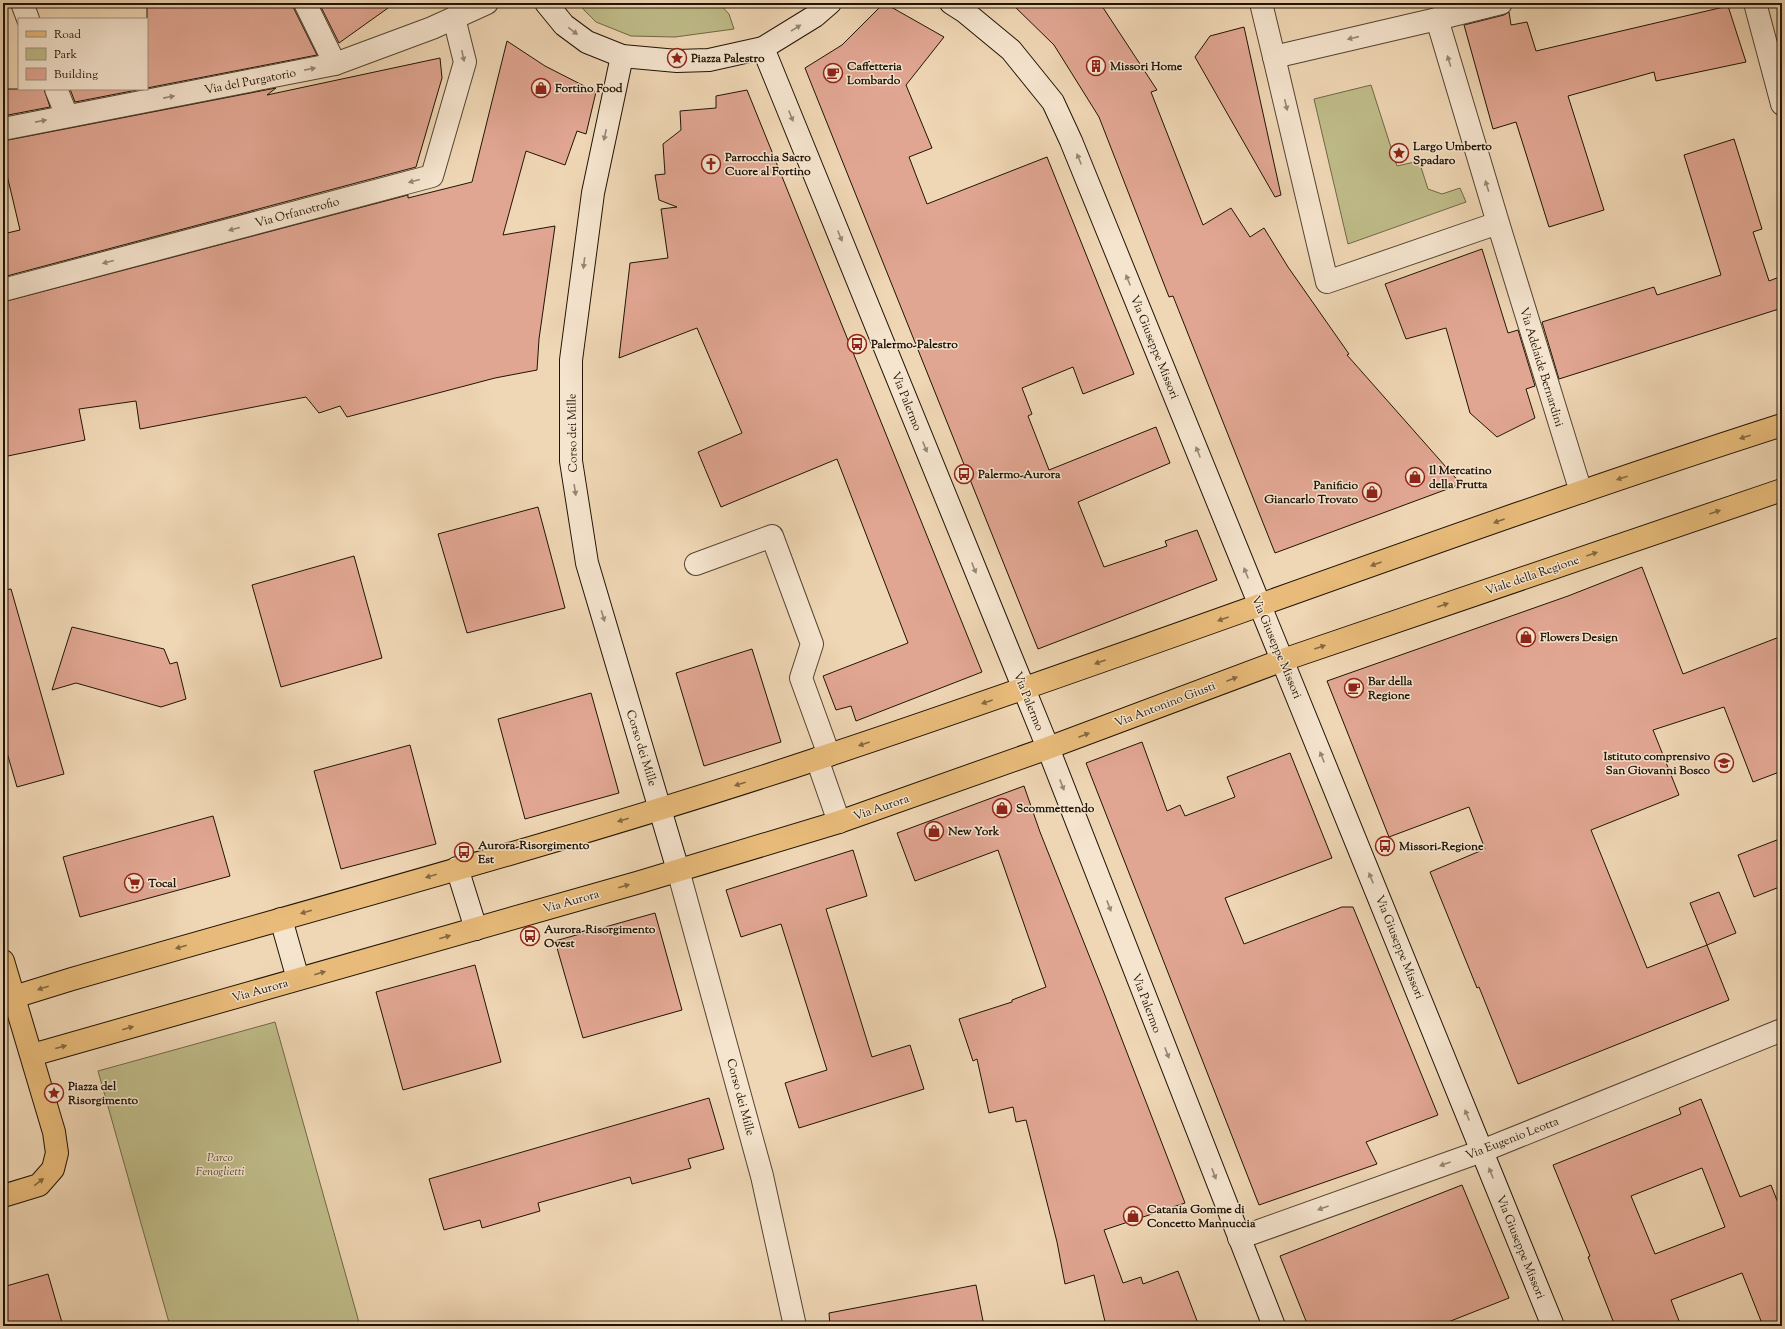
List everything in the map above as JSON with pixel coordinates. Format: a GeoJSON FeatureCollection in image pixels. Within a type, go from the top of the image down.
{"type":"FeatureCollection","features":[{"type":"Feature","properties":{"kind":"main road"},"geometry":{"type":"LineString","coordinates":[[22,3],[28,18]]}},
{"type":"Feature","properties":{"kind":"main road"},"geometry":{"type":"LineString","coordinates":[[305,3],[335,64]]}},
{"type":"Feature","properties":{"kind":"main road","name":"Via del Purgatorio"},"geometry":{"type":"LineString","coordinates":[[3,129],[335,64],[454,18],[487,3]]}},
{"type":"Feature","properties":{"kind":"main road"},"geometry":{"type":"LineString","coordinates":[[546,3],[564,25],[587,42],[622,56],[676,62],[709,60],[763,48],[816,16],[830,3]]}},
{"type":"Feature","properties":{"kind":"main road","name":"Via Giuseppe Missori"},"geometry":{"type":"LineString","coordinates":[[951,3],[965,12],[1011,50],[1053,102],[1071,141],[1553,1326]]}},
{"type":"Feature","properties":{"kind":"main road"},"geometry":{"type":"LineString","coordinates":[[1261,3],[1327,282],[1501,232]]}},
{"type":"Feature","properties":{"kind":"main road"},"geometry":{"type":"LineString","coordinates":[[1755,3],[1782,104]]}},
{"type":"Feature","properties":{"kind":"main road"},"geometry":{"type":"LineString","coordinates":[[1274,57],[1492,5]]}},
{"type":"Feature","properties":{"kind":"main road","name":"Via Orfanotrofio"},"geometry":{"type":"LineString","coordinates":[[3,290],[432,176],[465,62],[454,18]]}},
{"type":"Feature","properties":{"kind":"main road","name":"Via Adelaide Bernardini"},"geometry":{"type":"LineString","coordinates":[[1437,18],[1581,492]]}},
{"type":"Feature","properties":{"kind":"main road","name":"Via Palermo"},"geometry":{"type":"LineString","coordinates":[[763,48],[1048,748],[1274,1326]]}},
{"type":"Feature","properties":{"kind":"main road","name":"Corso dei Mille"},"geometry":{"type":"LineString","coordinates":[[622,56],[593,193],[572,360],[571,461],[587,563],[661,809],[762,1176],[795,1326]]}},
{"type":"Feature","properties":{"kind":"main road"},"geometry":{"type":"LineString","coordinates":[[56,90],[67,116]]}},
{"type":"Feature","properties":{"kind":"main road"},"geometry":{"type":"LineString","coordinates":[[14,997],[661,809],[823,757],[1024,690],[1581,492],[1782,425]]}},
{"type":"Feature","properties":{"kind":"main road","name":"Viale della Regione"},"geometry":{"type":"LineString","coordinates":[[1283,660],[1782,490]]}},
{"type":"Feature","properties":{"kind":"main road"},"geometry":{"type":"LineString","coordinates":[[696,564],[772,536],[812,644],[800,678],[823,757],[838,822]]}},
{"type":"Feature","properties":{"kind":"main road","name":"Via Antonino Giusti"},"geometry":{"type":"LineString","coordinates":[[1048,748],[1283,660]]}},
{"type":"Feature","properties":{"kind":"main road","name":"Via Aurora"},"geometry":{"type":"LineString","coordinates":[[32,1055],[476,929],[838,822],[1048,748]]}},
{"type":"Feature","properties":{"kind":"main road"},"geometry":{"type":"LineString","coordinates":[[458,868],[476,929]]}},
{"type":"Feature","properties":{"kind":"main road"},"geometry":{"type":"LineString","coordinates":[[281,919],[298,979]]}},
{"type":"Feature","properties":{"kind":"main road"},"geometry":{"type":"LineString","coordinates":[[3,961],[54,1132],[57,1153],[53,1169],[39,1185],[3,1196]]}},
{"type":"Feature","properties":{"kind":"main road","name":"Via Eugenio Leotta"},"geometry":{"type":"LineString","coordinates":[[1239,1238],[1482,1151],[1782,1030]]}},
{"type":"Feature","properties":{"kind":"green space"},"geometry":{"type":"Polygon","coordinates":[[[580,3],[719,3],[729,14],[734,29],[675,37],[631,36],[596,22],[584,10],[580,3]]]}},
{"type":"Feature","properties":{"kind":"green space"},"geometry":{"type":"Polygon","coordinates":[[[1371,85],[1397,166],[1419,161],[1428,189],[1442,194],[1460,188],[1466,202],[1348,244],[1314,99],[1371,85]]]}},
{"type":"Feature","properties":{"kind":"green space","name":"Parco Fenoglietti"},"geometry":{"type":"Polygon","coordinates":[[[275,1022],[360,1326],[170,1326],[98,1071],[275,1022]]]}},
{"type":"Feature","properties":{"kind":"building"},"geometry":{"type":"Polygon","coordinates":[[[147,3],[293,3],[294,9],[317,55],[148,88],[147,3]]]}},
{"type":"Feature","properties":{"kind":"building"},"geometry":{"type":"Polygon","coordinates":[[[319,3],[395,3],[339,43],[319,3]]]}},
{"type":"Feature","properties":{"kind":"building"},"geometry":{"type":"Polygon","coordinates":[[[884,3],[944,37],[906,85],[932,148],[909,157],[927,204],[1047,157],[1134,374],[1083,394],[1073,367],[1022,388],[1032,414],[1028,416],[1049,470],[1156,427],[1170,463],[1078,502],[1104,567],[1167,546],[1165,541],[1197,530],[1217,580],[1038,649],[805,68],[842,45],[884,3]]]}},
{"type":"Feature","properties":{"kind":"building"},"geometry":{"type":"Polygon","coordinates":[[[1011,3],[1100,3],[1157,90],[1151,92],[1203,225],[1231,208],[1250,237],[1264,228],[1288,267],[1349,354],[1347,355],[1461,484],[1275,553],[1173,296],[1169,297],[1099,117],[1054,45],[1011,3]]]}},
{"type":"Feature","properties":{"kind":"building"},"geometry":{"type":"Polygon","coordinates":[[[1728,6],[1746,62],[1656,81],[1654,72],[1568,96],[1604,210],[1549,227],[1516,122],[1493,129],[1464,25],[1504,15],[1509,12],[1511,25],[1527,22],[1536,51],[1728,6]]]}},
{"type":"Feature","properties":{"kind":"building"},"geometry":{"type":"Polygon","coordinates":[[[1244,27],[1281,195],[1275,197],[1195,57],[1210,36],[1244,27]]]}},
{"type":"Feature","properties":{"kind":"building"},"geometry":{"type":"Polygon","coordinates":[[[507,41],[545,66],[596,92],[586,134],[577,131],[565,165],[526,151],[503,235],[555,226],[539,339],[537,370],[495,378],[347,417],[340,406],[319,413],[306,397],[140,429],[136,401],[79,409],[85,440],[3,457],[3,302],[408,195],[408,198],[472,182],[507,41]]]}},
{"type":"Feature","properties":{"kind":"building"},"geometry":{"type":"Polygon","coordinates":[[[440,58],[442,78],[416,167],[3,277],[3,234],[20,230],[7,175],[3,176],[3,141],[276,88],[267,95],[440,58]]]}},
{"type":"Feature","properties":{"kind":"building"},"geometry":{"type":"Polygon","coordinates":[[[3,89],[44,90],[50,107],[3,116],[3,89]]]}},
{"type":"Feature","properties":{"kind":"building"},"geometry":{"type":"Polygon","coordinates":[[[70,90],[137,90],[75,102],[70,90]]]}},
{"type":"Feature","properties":{"kind":"building"},"geometry":{"type":"Polygon","coordinates":[[[747,90],[982,672],[856,721],[851,706],[836,710],[823,676],[908,643],[837,459],[721,507],[698,452],[742,433],[697,328],[619,358],[630,263],[668,258],[661,209],[677,207],[659,200],[655,175],[665,174],[663,144],[681,130],[680,111],[716,108],[716,96],[747,90]]]}},
{"type":"Feature","properties":{"kind":"building"},"geometry":{"type":"Polygon","coordinates":[[[1734,139],[1762,229],[1753,232],[1769,281],[1782,276],[1782,308],[1559,379],[1542,322],[1654,287],[1657,295],[1721,275],[1684,155],[1734,139]]]}},
{"type":"Feature","properties":{"kind":"building"},"geometry":{"type":"Polygon","coordinates":[[[1482,249],[1508,333],[1518,330],[1535,386],[1526,389],[1535,418],[1497,437],[1470,413],[1446,328],[1406,339],[1385,284],[1482,249]]]}},
{"type":"Feature","properties":{"kind":"building"},"geometry":{"type":"Polygon","coordinates":[[[538,507],[565,608],[467,633],[438,534],[538,507]]]}},
{"type":"Feature","properties":{"kind":"building"},"geometry":{"type":"Polygon","coordinates":[[[354,556],[382,658],[281,687],[252,585],[354,556]]]}},
{"type":"Feature","properties":{"kind":"building"},"geometry":{"type":"Polygon","coordinates":[[[1642,567],[1683,674],[1782,636],[1782,771],[1753,782],[1724,707],[1653,730],[1679,795],[1591,830],[1647,968],[1707,945],[1729,1000],[1518,1084],[1430,872],[1485,849],[1469,807],[1389,837],[1327,681],[1568,596],[1642,567]]]}},
{"type":"Feature","properties":{"kind":"building"},"geometry":{"type":"Polygon","coordinates":[[[11,589],[64,774],[17,787],[3,739],[3,590],[11,589]]]}},
{"type":"Feature","properties":{"kind":"building"},"geometry":{"type":"Polygon","coordinates":[[[72,627],[164,649],[170,664],[177,662],[186,699],[161,707],[76,683],[52,690],[72,627]]]}},
{"type":"Feature","properties":{"kind":"building"},"geometry":{"type":"Polygon","coordinates":[[[752,649],[781,742],[704,766],[676,673],[752,649]]]}},
{"type":"Feature","properties":{"kind":"building"},"geometry":{"type":"Polygon","coordinates":[[[591,693],[619,793],[525,819],[498,719],[591,693]]]}},
{"type":"Feature","properties":{"kind":"building"},"geometry":{"type":"Polygon","coordinates":[[[1142,742],[1167,811],[1180,805],[1185,816],[1235,797],[1227,777],[1290,753],[1332,858],[1225,898],[1244,944],[1342,907],[1353,907],[1438,1115],[1366,1142],[1377,1164],[1259,1205],[1086,763],[1142,742]]]}},
{"type":"Feature","properties":{"kind":"building"},"geometry":{"type":"Polygon","coordinates":[[[410,745],[436,844],[341,869],[314,771],[410,745]]]}},
{"type":"Feature","properties":{"kind":"building"},"geometry":{"type":"Polygon","coordinates":[[[1024,786],[1040,832],[1185,1203],[1104,1230],[1123,1283],[1141,1277],[1143,1284],[1178,1271],[1199,1326],[1106,1326],[1094,1275],[1065,1284],[1057,1242],[1026,1120],[1016,1122],[1013,1107],[989,1113],[977,1059],[973,1061],[959,1019],[1012,1002],[1012,1000],[1046,987],[998,850],[915,881],[897,833],[1024,786]]]}},
{"type":"Feature","properties":{"kind":"building"},"geometry":{"type":"Polygon","coordinates":[[[213,816],[230,876],[80,917],[63,857],[213,816]]]}},
{"type":"Feature","properties":{"kind":"building"},"geometry":{"type":"Polygon","coordinates":[[[1782,838],[1782,886],[1754,897],[1738,855],[1782,838]]]}},
{"type":"Feature","properties":{"kind":"building"},"geometry":{"type":"Polygon","coordinates":[[[853,850],[867,896],[826,909],[872,1057],[910,1045],[924,1089],[799,1128],[785,1083],[827,1070],[781,924],[741,937],[726,890],[853,850]]]}},
{"type":"Feature","properties":{"kind":"building"},"geometry":{"type":"Polygon","coordinates":[[[1719,892],[1736,933],[1707,945],[1690,903],[1719,892]]]}},
{"type":"Feature","properties":{"kind":"building"},"geometry":{"type":"Polygon","coordinates":[[[655,913],[682,1010],[583,1038],[555,941],[655,913]]]}},
{"type":"Feature","properties":{"kind":"building"},"geometry":{"type":"Polygon","coordinates":[[[475,965],[501,1062],[403,1090],[376,992],[475,965]]]}},
{"type":"Feature","properties":{"kind":"building"},"geometry":{"type":"Polygon","coordinates":[[[709,1098],[724,1149],[688,1159],[691,1168],[632,1184],[630,1177],[538,1203],[540,1211],[482,1228],[480,1220],[444,1230],[429,1179],[709,1098]]]}},
{"type":"Feature","properties":{"kind":"building"},"geometry":{"type":"Polygon","coordinates":[[[1701,1099],[1740,1197],[1771,1185],[1782,1213],[1782,1326],[1763,1326],[1742,1273],[1671,1300],[1681,1326],[1615,1326],[1588,1257],[1590,1256],[1553,1165],[1681,1114],[1679,1108],[1701,1099]],[[1702,1168],[1631,1196],[1655,1254],[1725,1227],[1702,1168]]]}},
{"type":"Feature","properties":{"kind":"building"},"geometry":{"type":"Polygon","coordinates":[[[1462,1185],[1509,1298],[1438,1326],[1308,1326],[1280,1256],[1462,1185]]]}},
{"type":"Feature","properties":{"kind":"building"},"geometry":{"type":"Polygon","coordinates":[[[48,1274],[63,1326],[3,1326],[3,1287],[48,1274]]]}},
{"type":"Feature","properties":{"kind":"building"},"geometry":{"type":"Polygon","coordinates":[[[976,1285],[984,1326],[830,1326],[829,1313],[976,1285]]]}},
{"type":"Feature","properties":{"kind":"place","name":"Piazza Palestro"},"geometry":{"type":"Point","coordinates":[677,58]}},
{"type":"Feature","properties":{"kind":"place","name":"Missori Home"},"geometry":{"type":"Point","coordinates":[1096,66]}},
{"type":"Feature","properties":{"kind":"place","name":"Caffetteria Lombardo"},"geometry":{"type":"Point","coordinates":[833,73]}},
{"type":"Feature","properties":{"kind":"place","name":"Fortino Food"},"geometry":{"type":"Point","coordinates":[541,88]}},
{"type":"Feature","properties":{"kind":"place","name":"Largo Umberto Spadaro"},"geometry":{"type":"Point","coordinates":[1399,153]}},
{"type":"Feature","properties":{"kind":"place","name":"Parrocchia Sacro Cuore al Fortino"},"geometry":{"type":"Point","coordinates":[711,164]}},
{"type":"Feature","properties":{"kind":"place","name":"Palermo-Palestro"},"geometry":{"type":"Point","coordinates":[857,344]}},
{"type":"Feature","properties":{"kind":"place","name":"Palermo-Aurora"},"geometry":{"type":"Point","coordinates":[964,474]}},
{"type":"Feature","properties":{"kind":"place","name":"Il Mercatino della Frutta"},"geometry":{"type":"Point","coordinates":[1415,477]}},
{"type":"Feature","properties":{"kind":"place","name":"Panificio Giancarlo Trovato"},"geometry":{"type":"Point","coordinates":[1372,492]}},
{"type":"Feature","properties":{"kind":"place","name":"Flowers Design"},"geometry":{"type":"Point","coordinates":[1526,637]}},
{"type":"Feature","properties":{"kind":"place","name":"Bar della Regione"},"geometry":{"type":"Point","coordinates":[1354,688]}},
{"type":"Feature","properties":{"kind":"place","name":"Istituto comprensivo San Giovanni Bosco"},"geometry":{"type":"Point","coordinates":[1724,763]}},
{"type":"Feature","properties":{"kind":"place","name":"Scommettendo"},"geometry":{"type":"Point","coordinates":[1002,808]}},
{"type":"Feature","properties":{"kind":"place","name":"New York"},"geometry":{"type":"Point","coordinates":[934,831]}},
{"type":"Feature","properties":{"kind":"place","name":"Missori-Regione"},"geometry":{"type":"Point","coordinates":[1385,846]}},
{"type":"Feature","properties":{"kind":"place","name":"Aurora-Risorgimento Est"},"geometry":{"type":"Point","coordinates":[464,852]}},
{"type":"Feature","properties":{"kind":"place","name":"Tocal"},"geometry":{"type":"Point","coordinates":[134,883]}},
{"type":"Feature","properties":{"kind":"place","name":"Aurora-Risorgimento Ovest"},"geometry":{"type":"Point","coordinates":[530,936]}},
{"type":"Feature","properties":{"kind":"place","name":"Piazza del Risorgimento"},"geometry":{"type":"Point","coordinates":[54,1093]}},
{"type":"Feature","properties":{"kind":"place","name":"Catania Gomme di Concetto Mannuccia"},"geometry":{"type":"Point","coordinates":[1133,1216]}}]}
